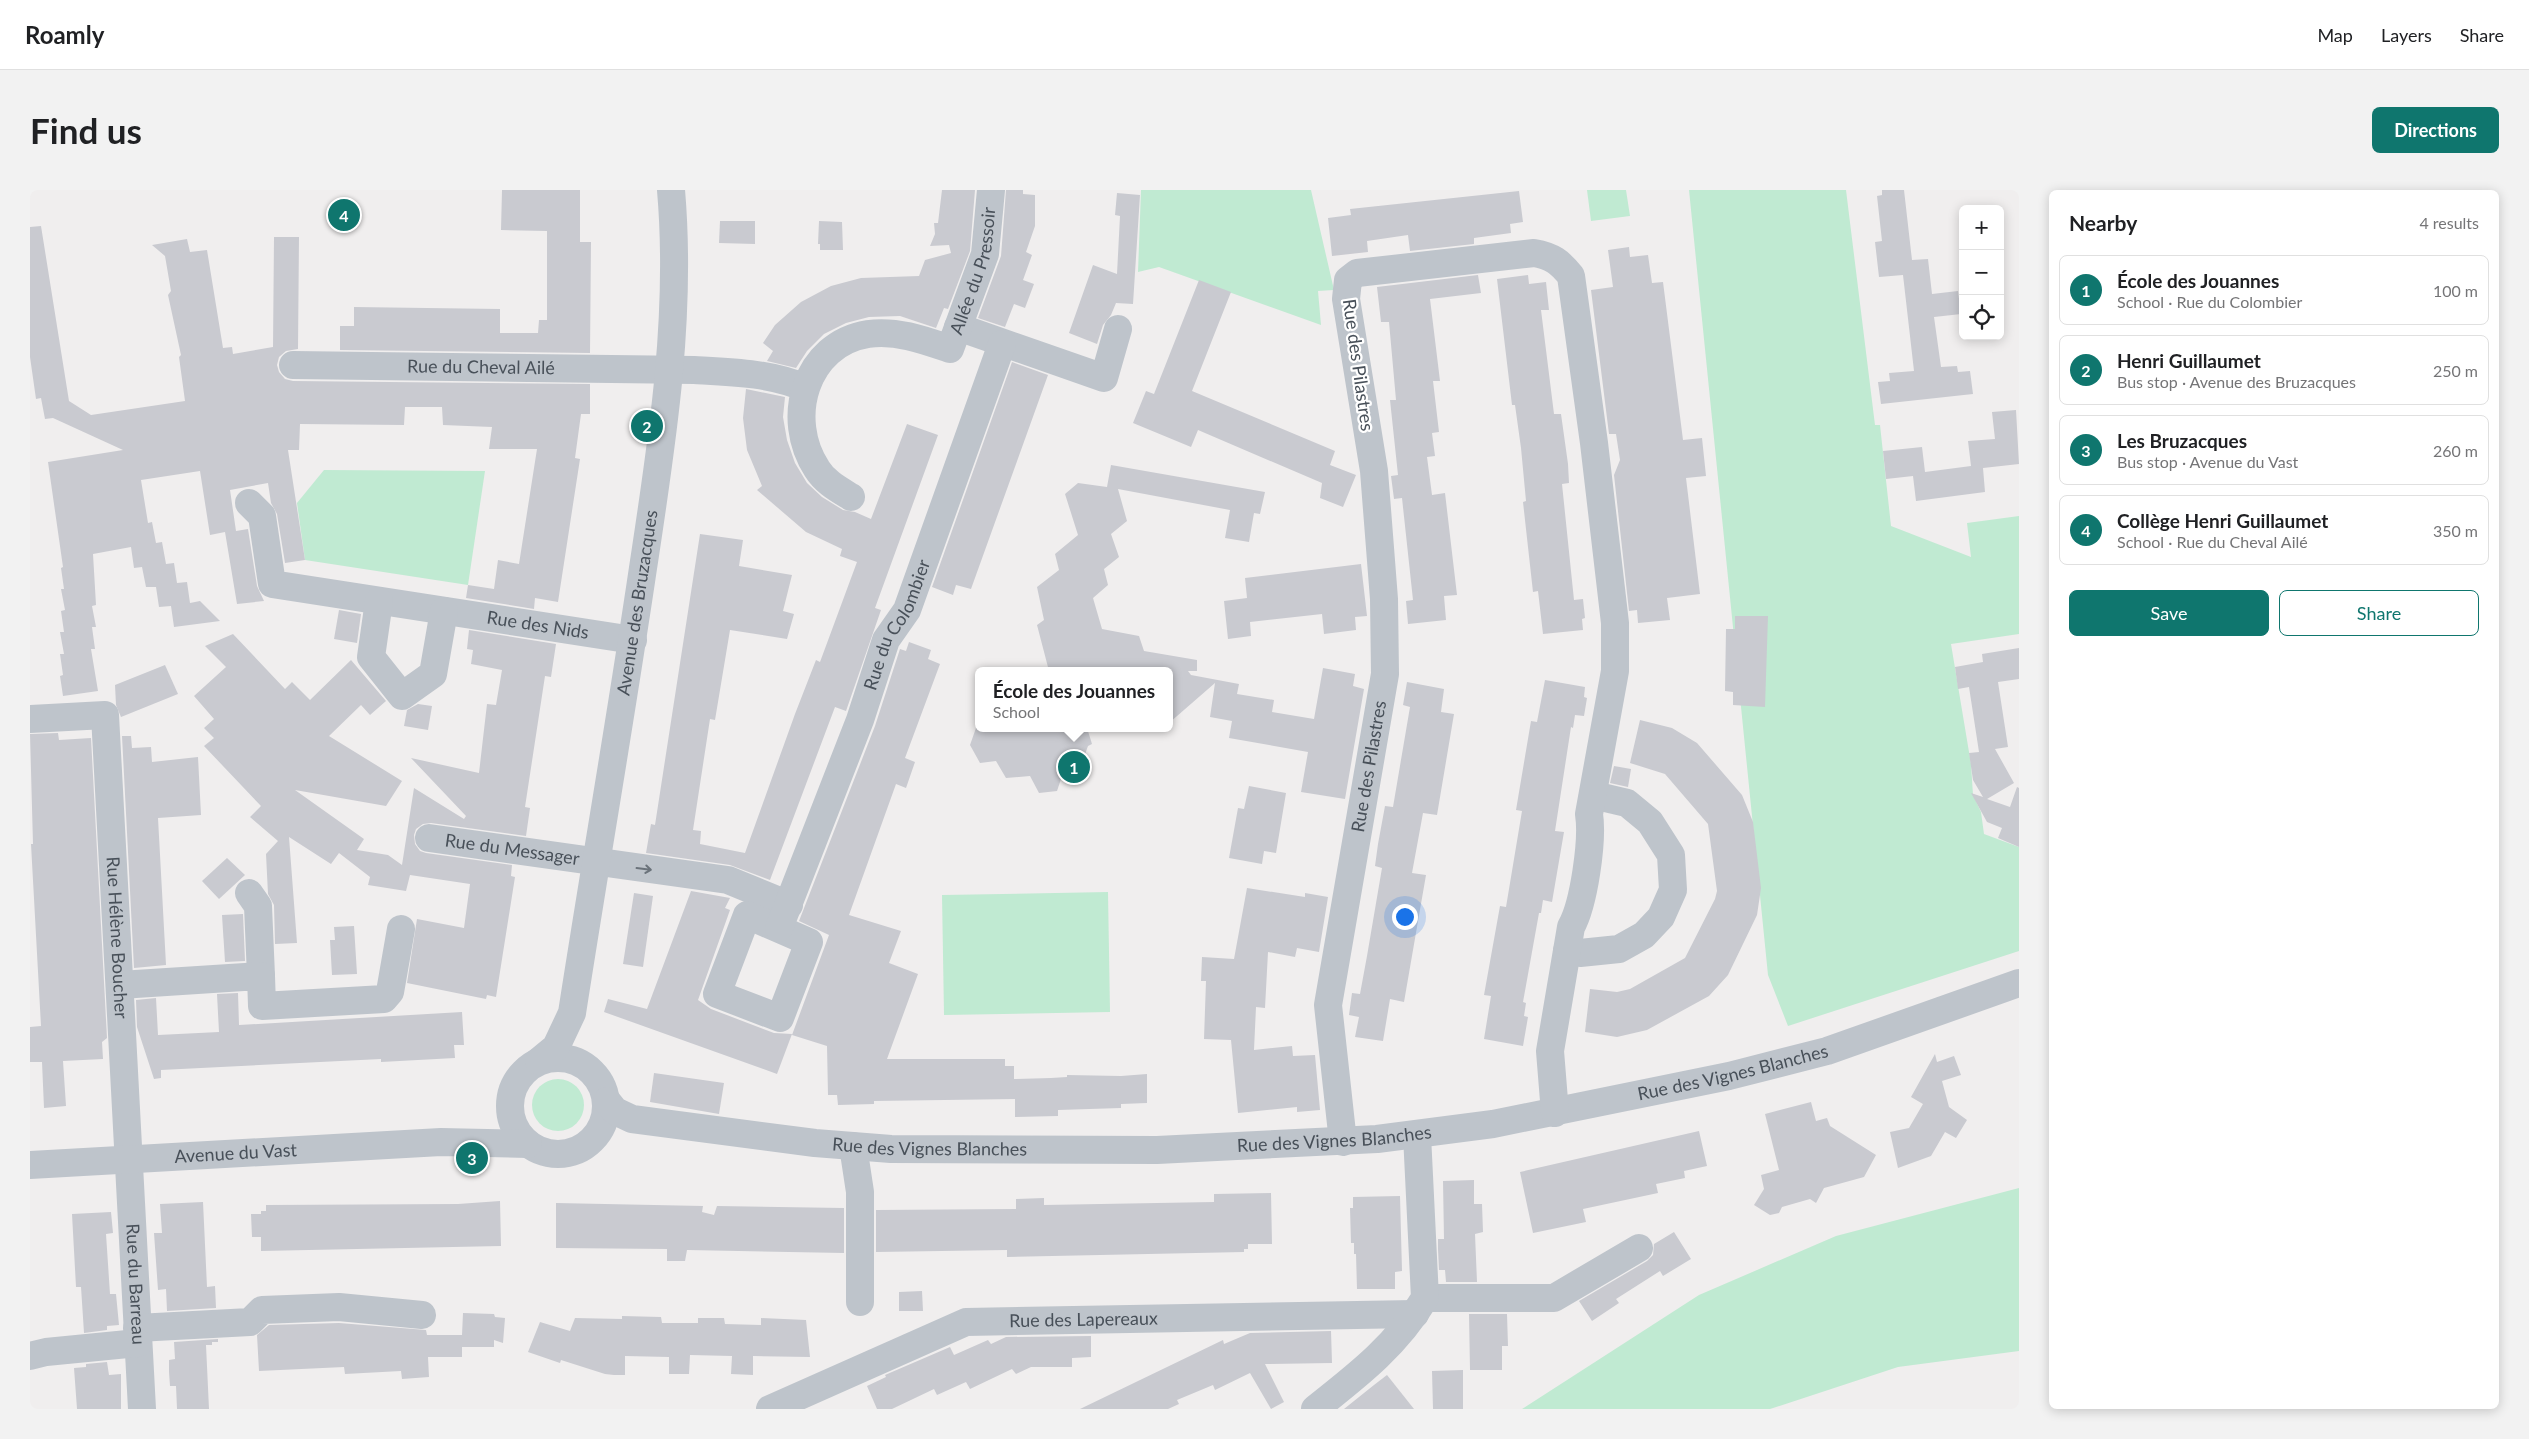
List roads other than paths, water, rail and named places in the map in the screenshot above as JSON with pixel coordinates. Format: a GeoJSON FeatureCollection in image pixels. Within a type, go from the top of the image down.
{"type":"FeatureCollection","features":[{"type":"Feature","properties":{"kind":"street","name":"Avenue des Bruzacques"},"geometry":{"type":"LineString","coordinates":[[539,1061],[556,1047],[572,1013],[665,426],[673,298],[671,190]]}},
{"type":"Feature","properties":{"kind":"street","name":"Allée du Pressoir"},"geometry":{"type":"LineString","coordinates":[[954,338],[985,254],[991,190]]}},
{"type":"Feature","properties":{"kind":"street","name":"Rue des Pilastres"},"geometry":{"type":"LineString","coordinates":[[1343,1142],[1328,1005],[1385,674],[1384,599],[1374,471],[1346,299],[1348,280],[1358,273],[1534,253],[1548,255],[1560,263],[1570,276],[1594,443],[1615,623],[1615,672],[1589,814],[1592,832],[1578,915],[1571,927],[1566,951],[1550,1051],[1555,1113]]}},
{"type":"Feature","properties":{"kind":"street"},"geometry":{"type":"LineString","coordinates":[[851,497],[828,483],[816,468],[809,453],[800,423],[805,388],[815,368],[828,353],[847,340],[868,334],[954,338],[1002,344],[1104,378],[1118,329]]}},
{"type":"Feature","properties":{"kind":"street","name":"Rue du Colombier"},"geometry":{"type":"LineString","coordinates":[[596,862],[728,880],[784,917],[860,720],[886,640],[907,610],[1002,344]]}},
{"type":"Feature","properties":{"kind":"street","name":"Rue du Cheval Ailé"},"geometry":{"type":"LineString","coordinates":[[292,365],[670,369],[745,373],[805,388]]}},
{"type":"Feature","properties":{"kind":"street","name":"Rue des Nids"},"geometry":{"type":"LineString","coordinates":[[249,503],[262,516],[272,584],[632,640]]}},
{"type":"Feature","properties":{"kind":"street"},"geometry":{"type":"LineString","coordinates":[[379,601],[371,657],[402,696],[433,674],[444,611]]}},
{"type":"Feature","properties":{"kind":"street","name":"Rue Hélène Boucher"},"geometry":{"type":"LineString","coordinates":[[30,719],[105,715],[130,1160]]}},
{"type":"Feature","properties":{"kind":"street"},"geometry":{"type":"LineString","coordinates":[[1566,951],[1580,953],[1619,949],[1644,935],[1661,917],[1672,890],[1672,855],[1650,822],[1627,803],[1593,795]]}},
{"type":"Feature","properties":{"kind":"street","name":"Rue du Messager"},"geometry":{"type":"LineString","coordinates":[[429,838],[596,862]]}},
{"type":"Feature","properties":{"kind":"street"},"geometry":{"type":"LineString","coordinates":[[249,893],[258,906],[262,1006],[384,999],[390,992],[402,929]]}},
{"type":"Feature","properties":{"kind":"street"},"geometry":{"type":"LineString","coordinates":[[120,985],[261,976]]}},
{"type":"Feature","properties":{"kind":"street","name":"Rue des Vignes Blanches"},"geometry":{"type":"LineString","coordinates":[[605,1112],[632,1119],[891,1149],[1157,1150],[1343,1142],[1417,1135],[1555,1113],[1729,1076],[1827,1051],[2019,983]]}},
{"type":"Feature","properties":{"kind":"street","name":"Avenue des Bruzacques"},"geometry":{"type":"LineString","coordinates":[[572,1013],[576,1043],[587,1066]]}},
{"type":"Feature","properties":{"kind":"street"},"geometry":{"type":"LineString","coordinates":[[561,1057],[587,1066],[599,1079],[605,1112],[591,1141],[571,1152],[548,1153],[528,1144],[514,1126],[509,1103],[513,1088],[521,1074],[539,1061],[561,1057]]}},
{"type":"Feature","properties":{"kind":"street","name":"Avenue du Vast"},"geometry":{"type":"LineString","coordinates":[[441,1142],[459,1139],[479,1130],[495,1119],[509,1103]]}},
{"type":"Feature","properties":{"kind":"street"},"geometry":{"type":"LineString","coordinates":[[1315,1409],[1377,1360],[1420,1306],[1417,1135]]}},
{"type":"Feature","properties":{"kind":"street","name":"Avenue du Vast"},"geometry":{"type":"LineString","coordinates":[[30,1165],[441,1142],[528,1144]]}},
{"type":"Feature","properties":{"kind":"street"},"geometry":{"type":"LineString","coordinates":[[853,1146],[860,1192],[860,1302]]}},
{"type":"Feature","properties":{"kind":"street","name":"Rue du Barreau"},"geometry":{"type":"LineString","coordinates":[[130,1160],[142,1409]]}},
{"type":"Feature","properties":{"kind":"street","name":"Rue des Lapereaux"},"geometry":{"type":"LineString","coordinates":[[770,1409],[966,1322],[1420,1306],[1554,1298],[1639,1248]]}},
{"type":"Feature","properties":{"kind":"street"},"geometry":{"type":"LineString","coordinates":[[30,1356],[137,1336],[250,1322],[262,1310],[339,1307],[422,1315]]}},
{"type":"Feature","properties":{"kind":"place","name":"Collège Henri Guillaumet"},"geometry":{"type":"Point","coordinates":[344,215]}},
{"type":"Feature","properties":{"kind":"place","name":"Henri Guillaumet"},"geometry":{"type":"Point","coordinates":[647,426]}},
{"type":"Feature","properties":{"kind":"place","name":"École des Jouannes"},"geometry":{"type":"Point","coordinates":[1074,767]}},
{"type":"Feature","properties":{"kind":"place","name":"Les Bruzacques"},"geometry":{"type":"Point","coordinates":[472,1158]}}]}
